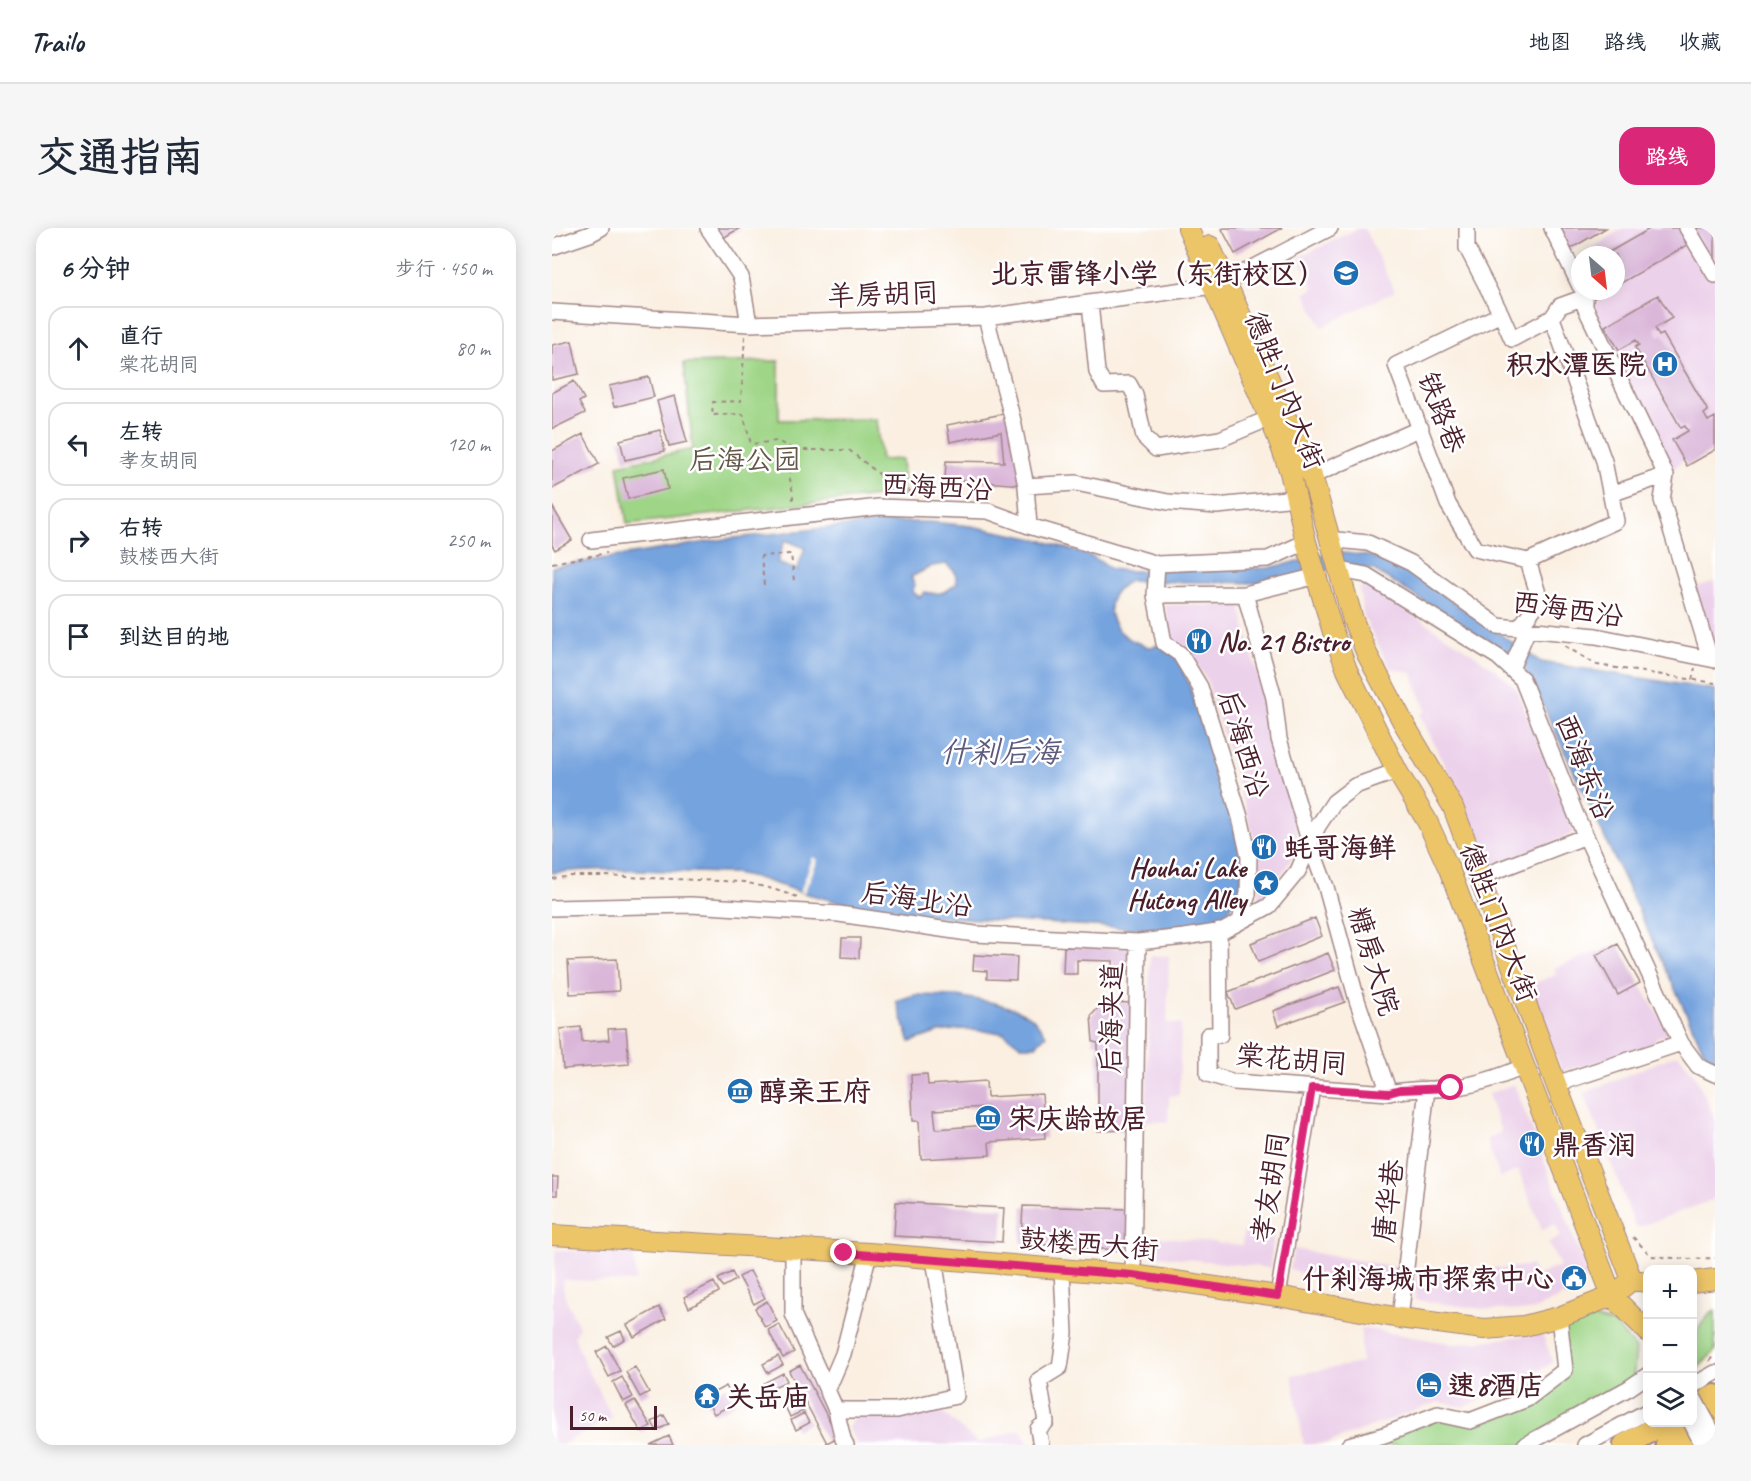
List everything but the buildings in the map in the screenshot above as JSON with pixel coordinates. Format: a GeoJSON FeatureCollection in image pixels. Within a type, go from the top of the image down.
{"type":"FeatureCollection","features":[{"type":"Feature","properties":{"kind":"highway"},"geometry":{"type":"LineString","coordinates":[[1697,1405],[1715,1396]]}},
{"type":"Feature","properties":{"kind":"highway"},"geometry":{"type":"LineString","coordinates":[[1667,1445],[1715,1419]]}},
{"type":"Feature","properties":{"kind":"highway"},"geometry":{"type":"LineString","coordinates":[[1625,1445],[1657,1427]]}},
{"type":"Feature","properties":{"kind":"main road","name":"德胜门内大街"},"geometry":{"type":"LineString","coordinates":[[1188,228],[1220,284],[1292,430],[1312,476],[1316,539]]}},
{"type":"Feature","properties":{"kind":"main road","name":"德胜门内大街"},"geometry":{"type":"LineString","coordinates":[[1202,228],[1220,284],[1290,472],[1296,498],[1316,539]]}},
{"type":"Feature","properties":{"kind":"main road","name":"德胜门内大街"},"geometry":{"type":"LineString","coordinates":[[1292,430],[1307,511],[1316,539]]}},
{"type":"Feature","properties":{"kind":"main road"},"geometry":{"type":"LineString","coordinates":[[1316,539],[1326,574]]}},
{"type":"Feature","properties":{"kind":"main road","name":"德胜门内大街"},"geometry":{"type":"LineString","coordinates":[[1326,574],[1336,620],[1372,688],[1403,722],[1453,807],[1556,1084],[1640,1281]]}},
{"type":"Feature","properties":{"kind":"main road","name":"德胜门内大街"},"geometry":{"type":"LineString","coordinates":[[1326,574],[1333,632],[1347,670],[1397,771],[1427,821],[1449,869],[1612,1296]]}},
{"type":"Feature","properties":{"kind":"main road","name":"鼓楼西大街"},"geometry":{"type":"LineString","coordinates":[[552,1235],[868,1254],[1133,1275],[1278,1296],[1400,1318],[1484,1329],[1524,1326],[1559,1317],[1612,1296],[1640,1281]]}},
{"type":"Feature","properties":{"kind":"main road"},"geometry":{"type":"LineString","coordinates":[[1697,1282],[1715,1280]]}},
{"type":"Feature","properties":{"kind":"main road"},"geometry":{"type":"LineString","coordinates":[[1612,1296],[1643,1328]]}},
{"type":"Feature","properties":{"kind":"street"},"geometry":{"type":"LineString","coordinates":[[552,247],[601,228]]}},
{"type":"Feature","properties":{"kind":"street"},"geometry":{"type":"LineString","coordinates":[[708,228],[741,277],[749,324]]}},
{"type":"Feature","properties":{"kind":"street","name":"羊房胡同"},"geometry":{"type":"LineString","coordinates":[[552,312],[749,324],[986,317],[1220,284],[1330,228]]}},
{"type":"Feature","properties":{"kind":"street"},"geometry":{"type":"LineString","coordinates":[[1467,228],[1467,248],[1512,339],[1552,318],[1560,306],[1571,299]]}},
{"type":"Feature","properties":{"kind":"street"},"geometry":{"type":"LineString","coordinates":[[1552,228],[1571,267]]}},
{"type":"Feature","properties":{"kind":"street"},"geometry":{"type":"LineString","coordinates":[[1687,228],[1715,275]]}},
{"type":"Feature","properties":{"kind":"street"},"geometry":{"type":"LineString","coordinates":[[1584,300],[1585,308],[1666,475],[1662,500],[1712,659]]}},
{"type":"Feature","properties":{"kind":"street"},"geometry":{"type":"LineString","coordinates":[[1090,303],[1097,372],[1104,385],[1129,384],[1135,395],[1144,437],[1156,449],[1220,439],[1270,418]]}},
{"type":"Feature","properties":{"kind":"street","name":"铁路巷"},"geometry":{"type":"LineString","coordinates":[[1501,314],[1396,365],[1448,504],[1475,549],[1528,561]]}},
{"type":"Feature","properties":{"kind":"street"},"geometry":{"type":"LineString","coordinates":[[986,317],[1013,421],[1026,486],[1029,526]]}},
{"type":"Feature","properties":{"kind":"street"},"geometry":{"type":"LineString","coordinates":[[1512,666],[1524,632],[1540,600],[1528,561],[1616,521],[1604,461],[1552,318]]}},
{"type":"Feature","properties":{"kind":"street"},"geometry":{"type":"LineString","coordinates":[[1312,476],[1421,428]]}},
{"type":"Feature","properties":{"kind":"street"},"geometry":{"type":"LineString","coordinates":[[1611,494],[1666,475]]}},
{"type":"Feature","properties":{"kind":"street"},"geometry":{"type":"LineString","coordinates":[[1026,486],[1076,483],[1168,502],[1217,506],[1296,498]]}},
{"type":"Feature","properties":{"kind":"street","name":"西海西沿"},"geometry":{"type":"LineString","coordinates":[[591,540],[879,507],[988,511],[1029,526],[1157,564],[1268,559],[1316,539],[1368,543],[1411,563],[1498,626],[1524,632],[1596,636],[1712,659]]}},
{"type":"Feature","properties":{"kind":"street","name":"后海西沿"},"geometry":{"type":"LineString","coordinates":[[1157,564],[1155,595],[1164,643],[1180,654],[1200,687],[1240,817],[1249,857],[1248,894],[1240,921]]}},
{"type":"Feature","properties":{"kind":"street"},"geometry":{"type":"LineString","coordinates":[[1155,595],[1245,594],[1326,574]]}},
{"type":"Feature","properties":{"kind":"street","name":"西海东沿"},"geometry":{"type":"LineString","coordinates":[[1326,574],[1366,575],[1512,666],[1522,679],[1586,836],[1681,1043],[1698,1066],[1715,1074]]}},
{"type":"Feature","properties":{"kind":"street","name":"糖房大院"},"geometry":{"type":"LineString","coordinates":[[1245,594],[1274,699],[1279,739],[1310,844],[1326,887],[1357,999],[1389,1093]]}},
{"type":"Feature","properties":{"kind":"street"},"geometry":{"type":"LineString","coordinates":[[1310,844],[1318,826],[1334,802],[1355,786],[1397,771]]}},
{"type":"Feature","properties":{"kind":"street"},"geometry":{"type":"LineString","coordinates":[[1480,877],[1586,836]]}},
{"type":"Feature","properties":{"kind":"street","name":"后海北沿"},"geometry":{"type":"LineString","coordinates":[[552,908],[691,905],[840,914],[975,934],[1138,942],[1223,931],[1269,906],[1298,871],[1310,844]]}},
{"type":"Feature","properties":{"kind":"street","name":"棠花胡同"},"geometry":{"type":"LineString","coordinates":[[1218,931],[1220,1035],[1208,1035],[1208,1074],[1234,1082],[1389,1093],[1400,1090],[1451,1088],[1495,1078],[1523,1067]]}},
{"type":"Feature","properties":{"kind":"street","name":"后海夹道"},"geometry":{"type":"LineString","coordinates":[[1133,1275],[1138,942]]}},
{"type":"Feature","properties":{"kind":"street"},"geometry":{"type":"LineString","coordinates":[[1556,1084],[1681,1043]]}},
{"type":"Feature","properties":{"kind":"street","name":"孝友胡同"},"geometry":{"type":"LineString","coordinates":[[1278,1296],[1312,1088]]}},
{"type":"Feature","properties":{"kind":"street","name":"唐华巷"},"geometry":{"type":"LineString","coordinates":[[1400,1318],[1427,1089]]}},
{"type":"Feature","properties":{"kind":"street"},"geometry":{"type":"LineString","coordinates":[[793,1249],[793,1314],[836,1410],[846,1445]]}},
{"type":"Feature","properties":{"kind":"street"},"geometry":{"type":"LineString","coordinates":[[827,1391],[843,1354],[868,1254]]}},
{"type":"Feature","properties":{"kind":"street"},"geometry":{"type":"LineString","coordinates":[[836,1410],[897,1410],[956,1396],[934,1259]]}},
{"type":"Feature","properties":{"kind":"street"},"geometry":{"type":"LineString","coordinates":[[1041,1445],[1038,1429],[1046,1422],[1039,1380],[1060,1367],[1065,1333],[1062,1269]]}},
{"type":"Feature","properties":{"kind":"street"},"geometry":{"type":"LineString","coordinates":[[1697,1290],[1715,1280]]}},
{"type":"Feature","properties":{"kind":"street"},"geometry":{"type":"LineString","coordinates":[[1349,1445],[1384,1435],[1438,1413],[1470,1421],[1527,1399],[1565,1370],[1559,1317]]}},
{"type":"Feature","properties":{"kind":"street"},"geometry":{"type":"LineString","coordinates":[[1697,1383],[1715,1373]]}},
{"type":"Feature","properties":{"kind":"street"},"geometry":{"type":"LineString","coordinates":[[1629,1388],[1643,1378]]}},
{"type":"Feature","properties":{"kind":"street"},"geometry":{"type":"LineString","coordinates":[[1525,1445],[1643,1382]]}},
{"type":"Feature","properties":{"kind":"street"},"geometry":{"type":"LineString","coordinates":[[1694,1427],[1705,1445],[1715,1438],[1697,1404]]}},
{"type":"Feature","properties":{"kind":"street"},"geometry":{"type":"LineString","coordinates":[[1585,1445],[1643,1413]]}},
{"type":"Feature","properties":{"kind":"path"},"geometry":{"type":"LineString","coordinates":[[749,324],[745,339],[741,401],[713,402],[712,415],[743,414],[751,444],[777,441],[795,450],[849,450],[879,474],[910,491],[904,493],[912,497]]}},
{"type":"Feature","properties":{"kind":"path"},"geometry":{"type":"LineString","coordinates":[[794,518],[793,493],[789,475],[795,450]]}},
{"type":"Feature","properties":{"kind":"path"},"geometry":{"type":"LineString","coordinates":[[764,585],[761,556],[791,554],[794,581]]}},
{"type":"Feature","properties":{"kind":"path"},"geometry":{"type":"LineString","coordinates":[[1564,646],[1597,665],[1715,683]]}},
{"type":"Feature","properties":{"kind":"path"},"geometry":{"type":"LineString","coordinates":[[552,879],[571,876],[604,876],[744,882],[801,898]]}},
{"type":"Feature","properties":{"kind":"path"},"geometry":{"type":"LineString","coordinates":[[1631,1234],[1651,1256],[1685,1259],[1715,1258]]}},
{"type":"Feature","properties":{"kind":"shaded area","name":"北京雷锋小学（东街校区）"},"geometry":{"type":"Polygon","coordinates":[[[1359,228],[1364,228],[1395,291],[1322,327],[1305,293],[1314,288],[1299,257],[1359,228]]]}},
{"type":"Feature","properties":{"kind":"shaded area","name":"积水潭医院"},"geometry":{"type":"Polygon","coordinates":[[[1623,228],[1715,228],[1715,437],[1704,443],[1666,475],[1586,300],[1625,300],[1625,246],[1596,246],[1623,228]]]}},
{"type":"Feature","properties":{"kind":"shaded area"},"geometry":{"type":"Polygon","coordinates":[[[1715,581],[1715,642],[1711,643],[1694,588],[1715,581]]]}},
{"type":"Feature","properties":{"kind":"shaded area"},"geometry":{"type":"Polygon","coordinates":[[[1369,587],[1457,643],[1496,670],[1516,688],[1574,833],[1486,869],[1456,788],[1420,715],[1426,710],[1412,673],[1390,668],[1364,617],[1359,588],[1369,587]]]}},
{"type":"Feature","properties":{"kind":"shaded area"},"geometry":{"type":"Polygon","coordinates":[[[1165,605],[1240,605],[1300,845],[1282,874],[1258,900],[1259,854],[1207,680],[1187,650],[1171,638],[1165,605]]]}},
{"type":"Feature","properties":{"kind":"shaded area"},"geometry":{"type":"Polygon","coordinates":[[[1616,945],[1670,1034],[1656,1037],[1657,1044],[1626,1055],[1562,1071],[1528,985],[1556,975],[1554,968],[1616,945]]]}},
{"type":"Feature","properties":{"kind":"shaded area"},"geometry":{"type":"Polygon","coordinates":[[[1150,956],[1169,956],[1167,1023],[1181,1024],[1179,1095],[1169,1096],[1168,1122],[1146,1121],[1150,956]]]}},
{"type":"Feature","properties":{"kind":"shaded area"},"geometry":{"type":"Polygon","coordinates":[[[1678,1054],[1695,1075],[1715,1114],[1715,1199],[1636,1228],[1584,1093],[1678,1054]]]}},
{"type":"Feature","properties":{"kind":"shaded area"},"geometry":{"type":"Polygon","coordinates":[[[1514,1084],[1588,1274],[1577,1290],[1530,1311],[1483,1309],[1414,1300],[1417,1271],[1452,1273],[1453,1281],[1492,1285],[1495,1267],[1503,1269],[1531,1265],[1536,1276],[1560,1266],[1548,1243],[1561,1236],[1555,1224],[1542,1230],[1518,1170],[1500,1178],[1486,1140],[1501,1132],[1488,1094],[1514,1084]]]}},
{"type":"Feature","properties":{"kind":"shaded area"},"geometry":{"type":"Polygon","coordinates":[[[1244,1230],[1274,1233],[1270,1268],[1150,1255],[1153,1236],[1242,1245],[1244,1230]]]}},
{"type":"Feature","properties":{"kind":"shaded area"},"geometry":{"type":"Polygon","coordinates":[[[1294,1249],[1401,1268],[1397,1289],[1290,1270],[1294,1249]]]}},
{"type":"Feature","properties":{"kind":"shaded area"},"geometry":{"type":"Polygon","coordinates":[[[555,1250],[634,1255],[636,1282],[562,1280],[565,1297],[579,1327],[574,1336],[584,1362],[613,1418],[560,1445],[552,1445],[552,1294],[555,1283],[555,1250]]]}},
{"type":"Feature","properties":{"kind":"shaded area"},"geometry":{"type":"Polygon","coordinates":[[[1361,1328],[1454,1344],[1542,1334],[1553,1362],[1537,1373],[1465,1407],[1438,1402],[1327,1443],[1304,1445],[1292,1375],[1361,1363],[1361,1328]]]}},
{"type":"Feature","properties":{"kind":"shaded area"},"geometry":{"type":"Polygon","coordinates":[[[938,1409],[978,1443],[1020,1429],[1029,1445],[858,1445],[848,1427],[857,1416],[899,1416],[938,1409]]]}},
{"type":"Feature","properties":{"kind":"green space","name":"后海公园"},"geometry":{"type":"Polygon","coordinates":[[[779,361],[779,420],[876,419],[881,460],[902,459],[904,493],[627,524],[618,465],[693,449],[684,363],[779,361]]]}},
{"type":"Feature","properties":{"kind":"green space"},"geometry":{"type":"Polygon","coordinates":[[[1715,1310],[1715,1351],[1698,1368],[1697,1332],[1715,1310]]]}},
{"type":"Feature","properties":{"kind":"green space"},"geometry":{"type":"Polygon","coordinates":[[[1587,1316],[1615,1324],[1636,1349],[1634,1373],[1629,1388],[1525,1445],[1349,1445],[1438,1414],[1470,1421],[1565,1370],[1559,1317],[1587,1316]]]}},
{"type":"Feature","properties":{"kind":"water","name":"什刹后海"},"geometry":{"type":"Polygon","coordinates":[[[882,522],[931,522],[971,526],[1041,540],[1093,557],[1111,569],[1128,571],[1268,568],[1337,552],[1370,556],[1409,572],[1541,662],[1715,690],[1715,1061],[1708,1060],[1529,675],[1473,632],[1374,570],[1349,566],[1264,583],[1129,581],[1113,597],[1110,606],[1111,616],[1121,633],[1147,646],[1159,645],[1177,657],[1189,684],[1241,848],[1243,866],[1239,892],[1232,906],[1221,916],[1208,922],[1176,928],[1142,929],[879,913],[735,873],[621,869],[552,873],[552,567],[725,539],[882,522]],[[785,540],[777,563],[797,570],[805,548],[785,540]],[[946,564],[932,566],[911,577],[915,585],[912,592],[920,597],[925,592],[946,591],[957,583],[955,572],[946,564]]]}},
{"type":"Feature","properties":{"kind":"water"},"geometry":{"type":"Polygon","coordinates":[[[914,995],[957,996],[1015,1009],[1032,1017],[1046,1035],[1035,1046],[1021,1046],[1004,1033],[961,1029],[939,1032],[910,1042],[896,1001],[914,995]]]}},
{"type":"Feature","properties":{"kind":"pier"},"geometry":{"type":"Polygon","coordinates":[[[813,857],[818,860],[804,893],[800,892],[813,857]]]}},
{"type":"Feature","properties":{"kind":"place","name":"北京雷锋小学（东街校区）"},"geometry":{"type":"Point","coordinates":[1346,273]}},
{"type":"Feature","properties":{"kind":"place","name":"积水潭医院"},"geometry":{"type":"Point","coordinates":[1665,364]}},
{"type":"Feature","properties":{"kind":"place","name":"No. 21 Bistro"},"geometry":{"type":"Point","coordinates":[1199,641]}},
{"type":"Feature","properties":{"kind":"place","name":"蚝哥海鲜"},"geometry":{"type":"Point","coordinates":[1264,847]}},
{"type":"Feature","properties":{"kind":"place","name":"Houhai Lake Hutong Alley"},"geometry":{"type":"Point","coordinates":[1266,883]}},
{"type":"Feature","properties":{"kind":"place","name":"醇亲王府"},"geometry":{"type":"Point","coordinates":[740,1091]}},
{"type":"Feature","properties":{"kind":"place","name":"宋庆龄故居"},"geometry":{"type":"Point","coordinates":[988,1118]}},
{"type":"Feature","properties":{"kind":"place","name":"鼎香润"},"geometry":{"type":"Point","coordinates":[1532,1144]}},
{"type":"Feature","properties":{"kind":"place","name":"什刹海城市探索中心"},"geometry":{"type":"Point","coordinates":[1574,1278]}},
{"type":"Feature","properties":{"kind":"place","name":"速8酒店"},"geometry":{"type":"Point","coordinates":[1429,1385]}},
{"type":"Feature","properties":{"kind":"place","name":"关岳庙"},"geometry":{"type":"Point","coordinates":[707,1396]}},
{"type":"Feature","properties":{"kind":"route"},"geometry":{"type":"LineString","coordinates":[[844,1253],[1133,1275],[1278,1296],[1312,1088],[1389,1093],[1400,1090],[1451,1088]]}}]}
